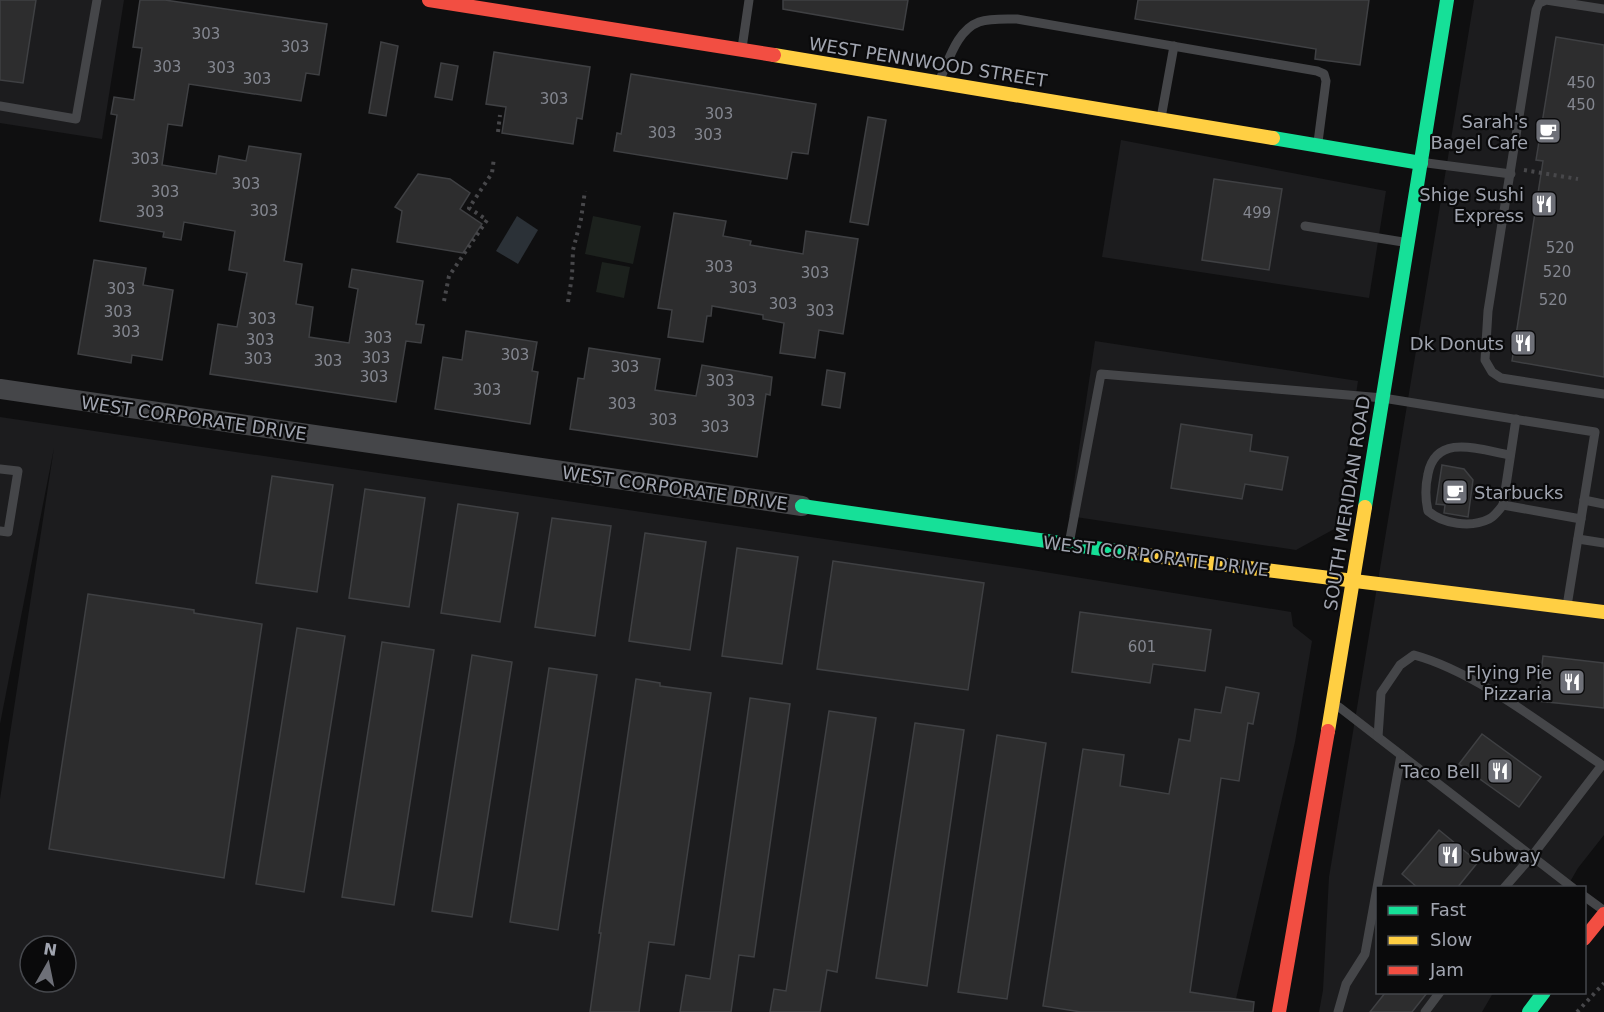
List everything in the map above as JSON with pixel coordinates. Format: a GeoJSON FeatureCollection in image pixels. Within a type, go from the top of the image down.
{"type":"FeatureCollection","features":[{"type":"Feature","properties":{"kind":"street","name":"WEST PENNWOOD STREET"},"geometry":{"type":"LineString","coordinates":[[429,0],[939,81],[1421,163]]}},
{"type":"Feature","properties":{"kind":"street","name":"SOUTH MERIDIAN ROAD"},"geometry":{"type":"LineString","coordinates":[[1279,1012],[1333,702],[1447,0]]}},
{"type":"Feature","properties":{"kind":"street","name":"WEST CORPORATE DRIVE"},"geometry":{"type":"LineString","coordinates":[[0,388],[1068,546],[1604,612]]}},
{"type":"Feature","properties":{"kind":"street"},"geometry":{"type":"LineString","coordinates":[[1586,936],[1604,912]]}},
{"type":"Feature","properties":{"kind":"street"},"geometry":{"type":"LineString","coordinates":[[1529,1012],[1543,994]]}},
{"type":"Feature","properties":{"kind":"lane"},"geometry":{"type":"LineString","coordinates":[[0,106],[76,119],[97,0]]}},
{"type":"Feature","properties":{"kind":"lane"},"geometry":{"type":"LineString","coordinates":[[742,50],[749,0]]}},
{"type":"Feature","properties":{"kind":"lane"},"geometry":{"type":"LineString","coordinates":[[1604,9],[1546,0],[1539,3],[1488,311],[1485,360],[1492,372],[1501,378],[1604,394]]}},
{"type":"Feature","properties":{"kind":"lane"},"geometry":{"type":"LineString","coordinates":[[939,81],[956,43],[978,22],[1017,19],[1317,71],[1324,74],[1326,81],[1317,145]]}},
{"type":"Feature","properties":{"kind":"lane"},"geometry":{"type":"LineString","coordinates":[[1161,119],[1174,46]]}},
{"type":"Feature","properties":{"kind":"lane"},"geometry":{"type":"LineString","coordinates":[[1421,163],[1511,171]]}},
{"type":"Feature","properties":{"kind":"lane"},"geometry":{"type":"LineString","coordinates":[[1305,226],[1408,242]]}},
{"type":"Feature","properties":{"kind":"lane"},"geometry":{"type":"LineString","coordinates":[[1068,546],[1101,374],[1383,398],[1516,419],[1601,428],[1584,500],[1567,607]]}},
{"type":"Feature","properties":{"kind":"lane"},"geometry":{"type":"LineString","coordinates":[[1510,455],[1465,447],[1447,448],[1434,458],[1429,467],[1425,493],[1428,511],[1446,521],[1468,524],[1490,519],[1503,505],[1516,419]]}},
{"type":"Feature","properties":{"kind":"lane"},"geometry":{"type":"LineString","coordinates":[[0,469],[18,471],[8,532],[0,531]]}},
{"type":"Feature","properties":{"kind":"lane"},"geometry":{"type":"LineString","coordinates":[[1584,500],[1604,504]]}},
{"type":"Feature","properties":{"kind":"lane"},"geometry":{"type":"LineString","coordinates":[[1503,505],[1581,519]]}},
{"type":"Feature","properties":{"kind":"lane"},"geometry":{"type":"LineString","coordinates":[[1578,539],[1604,543]]}},
{"type":"Feature","properties":{"kind":"lane"},"geometry":{"type":"LineString","coordinates":[[1378,737],[1382,693],[1400,665],[1414,655],[1485,687],[1602,765],[1532,856],[1506,886]]}},
{"type":"Feature","properties":{"kind":"lane"},"geometry":{"type":"LineString","coordinates":[[1333,702],[1570,886]]}},
{"type":"Feature","properties":{"kind":"lane"},"geometry":{"type":"LineString","coordinates":[[1379,886],[1401,755]]}},
{"type":"Feature","properties":{"kind":"lane"},"geometry":{"type":"LineString","coordinates":[[1586,898],[1604,912]]}},
{"type":"Feature","properties":{"kind":"lane"},"geometry":{"type":"LineString","coordinates":[[1338,1012],[1346,984],[1365,954],[1376,905]]}},
{"type":"Feature","properties":{"kind":"lane"},"geometry":{"type":"LineString","coordinates":[[1425,1012],[1439,994]]}},
{"type":"Feature","properties":{"kind":"path"},"geometry":{"type":"LineString","coordinates":[[498,132],[500,115]]}},
{"type":"Feature","properties":{"kind":"path"},"geometry":{"type":"LineString","coordinates":[[444,300],[449,276],[487,220],[469,208],[492,173],[494,158]]}},
{"type":"Feature","properties":{"kind":"path"},"geometry":{"type":"LineString","coordinates":[[1511,171],[1578,179]]}},
{"type":"Feature","properties":{"kind":"path"},"geometry":{"type":"LineString","coordinates":[[568,302],[573,250],[585,191]]}},
{"type":"Feature","properties":{"kind":"path"},"geometry":{"type":"LineString","coordinates":[[1576,1012],[1604,983]]}},
{"type":"Feature","properties":{"kind":"shaded area"},"geometry":{"type":"Polygon","coordinates":[[[0,0],[124,0],[102,139],[0,123],[0,0]]]}},
{"type":"Feature","properties":{"kind":"shaded area"},"geometry":{"type":"Polygon","coordinates":[[[1474,0],[1604,0],[1604,835],[1578,868],[1568,886],[1376,886],[1376,994],[1492,994],[1482,1012],[1319,1012],[1323,990],[1329,877],[1474,0]]]}},
{"type":"Feature","properties":{"kind":"shaded area"},"geometry":{"type":"Polygon","coordinates":[[[1121,140],[1386,191],[1369,298],[1102,257],[1121,140]]]}},
{"type":"Feature","properties":{"kind":"shaded area"},"geometry":{"type":"Polygon","coordinates":[[[517,216],[538,230],[518,264],[496,251],[517,216]]]}},
{"type":"Feature","properties":{"kind":"shaded area"},"geometry":{"type":"Polygon","coordinates":[[[593,216],[641,226],[633,264],[585,254],[593,216]]]}},
{"type":"Feature","properties":{"kind":"shaded area"},"geometry":{"type":"Polygon","coordinates":[[[602,262],[630,267],[624,298],[596,292],[602,262]]]}},
{"type":"Feature","properties":{"kind":"shaded area"},"geometry":{"type":"Polygon","coordinates":[[[1095,341],[1358,381],[1336,528],[1296,550],[1069,516],[1095,341]]]}},
{"type":"Feature","properties":{"kind":"shaded area"},"geometry":{"type":"Polygon","coordinates":[[[0,417],[1020,568],[1291,612],[1293,626],[1312,641],[1295,742],[1233,1012],[0,1012],[0,799],[54,448],[0,724],[0,417]]]}},
{"type":"Feature","properties":{"kind":"building"},"geometry":{"type":"Polygon","coordinates":[[[0,0],[36,0],[23,83],[0,80],[0,0]]]}},
{"type":"Feature","properties":{"kind":"building"},"geometry":{"type":"Polygon","coordinates":[[[140,0],[165,0],[327,24],[319,75],[306,73],[301,101],[189,84],[182,126],[168,124],[162,165],[216,174],[219,156],[246,161],[249,146],[301,154],[284,261],[302,264],[296,304],[313,307],[309,337],[349,343],[358,289],[349,287],[352,269],[423,281],[416,324],[424,325],[421,343],[406,341],[396,402],[210,374],[218,324],[237,327],[247,273],[229,270],[235,231],[184,222],[181,240],[163,237],[164,232],[100,221],[117,115],[111,114],[114,97],[134,100],[142,48],[133,47],[140,0]]]}},
{"type":"Feature","properties":{"kind":"building"},"geometry":{"type":"Polygon","coordinates":[[[783,0],[908,0],[903,30],[783,9],[783,0]]]}},
{"type":"Feature","properties":{"kind":"building"},"geometry":{"type":"Polygon","coordinates":[[[1138,0],[1369,0],[1360,65],[1315,59],[1316,49],[1135,19],[1138,0]]]}},
{"type":"Feature","properties":{"kind":"building"},"geometry":{"type":"Polygon","coordinates":[[[1556,37],[1604,45],[1604,377],[1512,361],[1543,161],[1536,160],[1556,37]]]}},
{"type":"Feature","properties":{"kind":"building"},"geometry":{"type":"Polygon","coordinates":[[[381,42],[398,46],[386,116],[369,113],[381,42]]]}},
{"type":"Feature","properties":{"kind":"building"},"geometry":{"type":"Polygon","coordinates":[[[494,52],[590,67],[582,119],[577,118],[573,144],[502,133],[506,107],[486,104],[494,52]]]}},
{"type":"Feature","properties":{"kind":"building"},"geometry":{"type":"Polygon","coordinates":[[[441,63],[458,66],[452,100],[435,97],[441,63]]]}},
{"type":"Feature","properties":{"kind":"building"},"geometry":{"type":"Polygon","coordinates":[[[631,74],[816,104],[808,154],[792,152],[787,179],[614,151],[617,133],[621,134],[631,74]]]}},
{"type":"Feature","properties":{"kind":"building"},"geometry":{"type":"Polygon","coordinates":[[[868,117],[886,120],[868,225],[850,222],[868,117]]]}},
{"type":"Feature","properties":{"kind":"building"},"geometry":{"type":"Polygon","coordinates":[[[418,174],[450,179],[470,193],[460,209],[482,224],[463,253],[397,242],[402,211],[395,207],[418,174]]]}},
{"type":"Feature","properties":{"kind":"building"},"geometry":{"type":"Polygon","coordinates":[[[1214,179],[1282,189],[1269,270],[1202,260],[1214,179]]]}},
{"type":"Feature","properties":{"kind":"building"},"geometry":{"type":"Polygon","coordinates":[[[674,213],[726,221],[723,236],[751,241],[750,245],[803,254],[806,231],[858,239],[843,334],[819,330],[815,358],[780,353],[784,323],[763,319],[763,315],[712,306],[711,316],[707,316],[703,342],[668,337],[672,310],[658,308],[674,213]]]}},
{"type":"Feature","properties":{"kind":"building"},"geometry":{"type":"Polygon","coordinates":[[[94,260],[146,268],[143,285],[173,290],[162,360],[132,355],[131,363],[78,354],[94,260]]]}},
{"type":"Feature","properties":{"kind":"building"},"geometry":{"type":"Polygon","coordinates":[[[466,331],[537,342],[532,371],[538,372],[530,424],[435,409],[443,357],[462,360],[466,331]]]}},
{"type":"Feature","properties":{"kind":"building"},"geometry":{"type":"Polygon","coordinates":[[[589,348],[660,359],[655,390],[696,396],[702,365],[772,377],[770,395],[766,394],[757,457],[570,429],[578,378],[584,379],[589,348]]]}},
{"type":"Feature","properties":{"kind":"building"},"geometry":{"type":"Polygon","coordinates":[[[827,370],[845,373],[840,408],[822,405],[827,370]]]}},
{"type":"Feature","properties":{"kind":"building"},"geometry":{"type":"Polygon","coordinates":[[[1181,424],[1252,435],[1250,451],[1288,457],[1282,490],[1245,484],[1242,499],[1171,488],[1181,424]]]}},
{"type":"Feature","properties":{"kind":"building","name":"Starbucks"},"geometry":{"type":"Polygon","coordinates":[[[1442,465],[1464,469],[1473,480],[1468,517],[1444,513],[1445,505],[1436,504],[1442,465]]]}},
{"type":"Feature","properties":{"kind":"building"},"geometry":{"type":"Polygon","coordinates":[[[272,476],[333,485],[317,592],[256,583],[272,476]]]}},
{"type":"Feature","properties":{"kind":"building"},"geometry":{"type":"Polygon","coordinates":[[[365,489],[425,498],[409,607],[349,598],[365,489]]]}},
{"type":"Feature","properties":{"kind":"building"},"geometry":{"type":"Polygon","coordinates":[[[458,504],[518,513],[500,622],[441,613],[458,504]]]}},
{"type":"Feature","properties":{"kind":"building"},"geometry":{"type":"Polygon","coordinates":[[[552,518],[611,526],[595,636],[535,627],[552,518]]]}},
{"type":"Feature","properties":{"kind":"building"},"geometry":{"type":"Polygon","coordinates":[[[645,533],[706,542],[690,650],[629,641],[645,533]]]}},
{"type":"Feature","properties":{"kind":"building"},"geometry":{"type":"Polygon","coordinates":[[[737,548],[798,557],[782,664],[722,656],[737,548]]]}},
{"type":"Feature","properties":{"kind":"building"},"geometry":{"type":"Polygon","coordinates":[[[833,561],[984,583],[968,690],[817,669],[833,561]]]}},
{"type":"Feature","properties":{"kind":"building"},"geometry":{"type":"Polygon","coordinates":[[[88,594],[194,610],[194,613],[262,624],[224,878],[49,849],[88,594]]]}},
{"type":"Feature","properties":{"kind":"building"},"geometry":{"type":"Polygon","coordinates":[[[1080,612],[1211,630],[1205,671],[1153,664],[1150,683],[1072,672],[1080,612]]]}},
{"type":"Feature","properties":{"kind":"building"},"geometry":{"type":"Polygon","coordinates":[[[297,628],[345,636],[304,892],[256,884],[297,628]]]}},
{"type":"Feature","properties":{"kind":"building"},"geometry":{"type":"Polygon","coordinates":[[[382,642],[434,650],[394,905],[342,897],[382,642]]]}},
{"type":"Feature","properties":{"kind":"building"},"geometry":{"type":"Polygon","coordinates":[[[472,655],[512,662],[472,917],[432,911],[472,655]]]}},
{"type":"Feature","properties":{"kind":"building","name":"Flying Pie Pizzaria"},"geometry":{"type":"Polygon","coordinates":[[[1543,656],[1604,663],[1604,708],[1538,701],[1543,656]]]}},
{"type":"Feature","properties":{"kind":"building"},"geometry":{"type":"Polygon","coordinates":[[[549,668],[597,675],[558,930],[510,922],[549,668]]]}},
{"type":"Feature","properties":{"kind":"building"},"geometry":{"type":"Polygon","coordinates":[[[636,679],[660,683],[660,686],[711,693],[674,945],[649,942],[639,1012],[590,1012],[601,933],[599,933],[636,679]]]}},
{"type":"Feature","properties":{"kind":"building"},"geometry":{"type":"Polygon","coordinates":[[[1226,687],[1259,693],[1253,724],[1248,723],[1239,781],[1221,778],[1190,992],[1254,1002],[1253,1012],[1081,1012],[1043,1006],[1083,749],[1124,755],[1120,786],[1169,794],[1179,739],[1190,741],[1195,709],[1221,713],[1226,687]]]}},
{"type":"Feature","properties":{"kind":"building"},"geometry":{"type":"Polygon","coordinates":[[[750,698],[790,704],[754,957],[739,955],[731,1012],[680,1012],[686,975],[710,979],[750,698]]]}},
{"type":"Feature","properties":{"kind":"building"},"geometry":{"type":"Polygon","coordinates":[[[829,711],[876,718],[837,972],[827,970],[820,1012],[770,1012],[774,989],[786,991],[829,711]]]}},
{"type":"Feature","properties":{"kind":"building"},"geometry":{"type":"Polygon","coordinates":[[[915,723],[964,730],[927,986],[876,978],[915,723]]]}},
{"type":"Feature","properties":{"kind":"building","name":"Taco Bell"},"geometry":{"type":"Polygon","coordinates":[[[1482,734],[1541,777],[1519,807],[1459,764],[1482,734]]]}},
{"type":"Feature","properties":{"kind":"building"},"geometry":{"type":"Polygon","coordinates":[[[997,735],[1046,743],[1007,999],[958,992],[997,735]]]}},
{"type":"Feature","properties":{"kind":"building"},"geometry":{"type":"Polygon","coordinates":[[[1439,830],[1478,862],[1459,886],[1416,886],[1402,874],[1439,830]]]}},
{"type":"Feature","properties":{"kind":"building"},"geometry":{"type":"Polygon","coordinates":[[[1384,994],[1426,994],[1412,1012],[1370,1012],[1384,994]]]}},
{"type":"Feature","properties":{"kind":"traffic: fast"},"geometry":{"type":"LineString","coordinates":[[1365,507],[1447,0]]}},
{"type":"Feature","properties":{"kind":"traffic: fast"},"geometry":{"type":"LineString","coordinates":[[1273,138],[1421,163]]}},
{"type":"Feature","properties":{"kind":"traffic: fast"},"geometry":{"type":"LineString","coordinates":[[802,506],[1137,554]]}},
{"type":"Feature","properties":{"kind":"traffic: fast"},"geometry":{"type":"LineString","coordinates":[[1529,1012],[1542,994]]}},
{"type":"Feature","properties":{"kind":"traffic: slow"},"geometry":{"type":"LineString","coordinates":[[774,55],[1273,138]]}},
{"type":"Feature","properties":{"kind":"traffic: slow"},"geometry":{"type":"LineString","coordinates":[[1328,731],[1365,507]]}},
{"type":"Feature","properties":{"kind":"traffic: slow"},"geometry":{"type":"LineString","coordinates":[[1137,554],[1604,612]]}},
{"type":"Feature","properties":{"kind":"traffic: jam"},"geometry":{"type":"LineString","coordinates":[[429,0],[774,55]]}},
{"type":"Feature","properties":{"kind":"traffic: jam"},"geometry":{"type":"LineString","coordinates":[[1279,1012],[1328,731]]}},
{"type":"Feature","properties":{"kind":"traffic: jam"},"geometry":{"type":"LineString","coordinates":[[1586,936],[1604,914]]}},
{"type":"Feature","properties":{"kind":"place","name":"Sarah's Bagel Cafe"},"geometry":{"type":"Point","coordinates":[1548,131]}},
{"type":"Feature","properties":{"kind":"place","name":"Shige Sushi Express"},"geometry":{"type":"Point","coordinates":[1544,204]}},
{"type":"Feature","properties":{"kind":"place","name":"Dk Donuts"},"geometry":{"type":"Point","coordinates":[1523,343]}},
{"type":"Feature","properties":{"kind":"place","name":"Starbucks"},"geometry":{"type":"Point","coordinates":[1455,492]}},
{"type":"Feature","properties":{"kind":"place","name":"Flying Pie Pizzaria"},"geometry":{"type":"Point","coordinates":[1572,682]}},
{"type":"Feature","properties":{"kind":"place","name":"Taco Bell"},"geometry":{"type":"Point","coordinates":[1500,771]}},
{"type":"Feature","properties":{"kind":"place","name":"Subway"},"geometry":{"type":"Point","coordinates":[1450,855]}}]}
